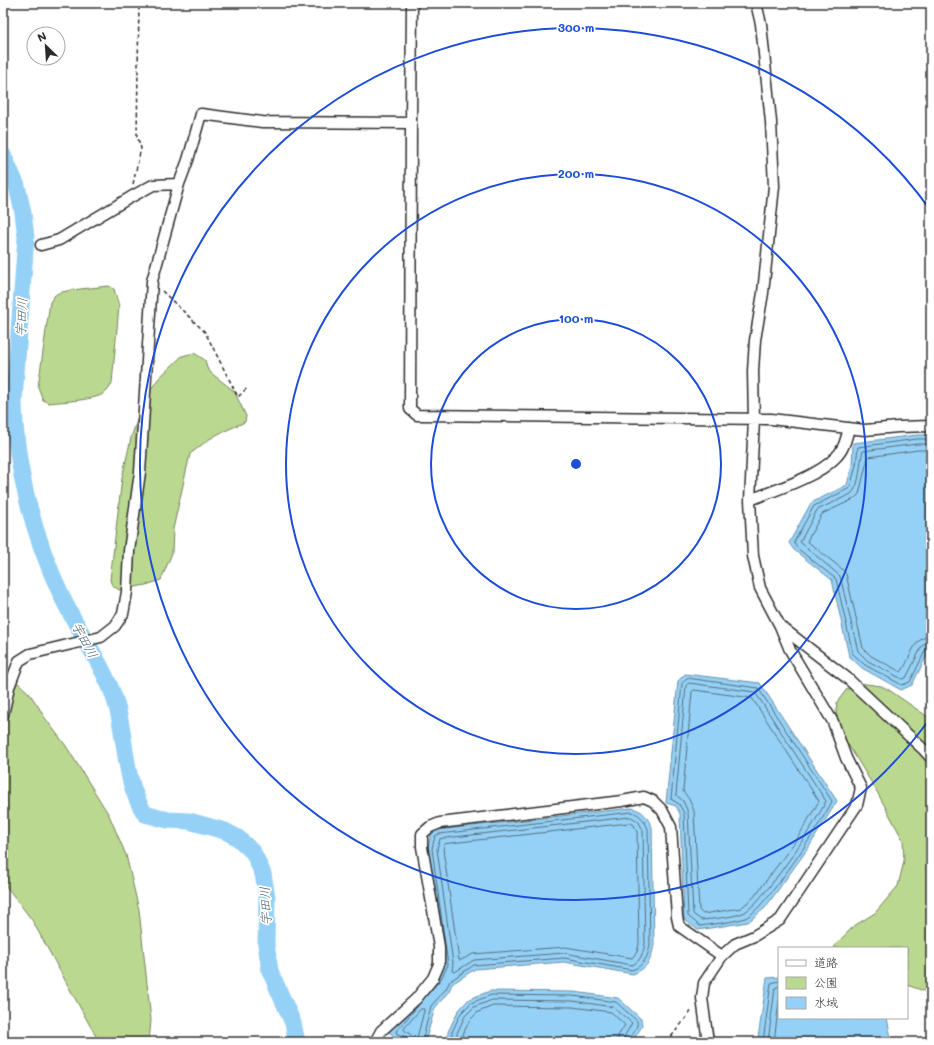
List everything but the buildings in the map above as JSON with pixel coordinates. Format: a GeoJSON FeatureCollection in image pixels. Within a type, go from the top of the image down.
{"type":"FeatureCollection","features":[{"type":"Feature","properties":{"kind":"street"},"geometry":{"type":"LineString","coordinates":[[412,3],[410,409],[417,414],[754,420],[771,419],[865,430],[931,426]]}},
{"type":"Feature","properties":{"kind":"street"},"geometry":{"type":"LineString","coordinates":[[708,1042],[702,998],[704,983],[722,956],[735,944],[754,936],[780,920],[857,805],[861,788],[846,758],[833,722],[790,650],[780,626],[760,588],[753,556],[750,500],[754,420],[754,340],[763,293],[774,186],[771,122],[761,24],[756,3]]}},
{"type":"Feature","properties":{"kind":"street"},"geometry":{"type":"LineString","coordinates":[[3,715],[9,687],[19,661],[30,654],[101,637],[115,626],[123,614],[129,551],[140,472],[152,281],[179,184],[188,160],[201,114],[262,122],[411,123]]}},
{"type":"Feature","properties":{"kind":"street"},"geometry":{"type":"LineString","coordinates":[[41,244],[60,240],[153,185],[179,184]]}},
{"type":"Feature","properties":{"kind":"street"},"geometry":{"type":"LineString","coordinates":[[750,500],[813,475],[819,471],[835,458],[845,444],[849,428]]}},
{"type":"Feature","properties":{"kind":"street"},"geometry":{"type":"LineString","coordinates":[[780,626],[847,678],[931,758]]}},
{"type":"Feature","properties":{"kind":"street"},"geometry":{"type":"LineString","coordinates":[[375,1042],[381,1031],[416,999],[433,978],[439,964],[439,947],[422,847],[422,834],[430,827],[440,823],[644,797],[653,801],[662,810],[671,827],[676,916],[679,926],[722,956]]}},
{"type":"Feature","properties":{"kind":"path"},"geometry":{"type":"LineString","coordinates":[[131,197],[141,148],[137,136],[138,3]]}},
{"type":"Feature","properties":{"kind":"path"},"geometry":{"type":"LineString","coordinates":[[152,281],[205,332],[238,397],[248,387]]}},
{"type":"Feature","properties":{"kind":"path"},"geometry":{"type":"LineString","coordinates":[[667,1042],[702,998]]}},
{"type":"Feature","properties":{"kind":"green space"},"geometry":{"type":"Polygon","coordinates":[[[109,286],[114,289],[119,306],[112,383],[110,387],[102,394],[88,399],[49,403],[43,400],[38,387],[50,302],[58,293],[71,290],[109,286]]]}},
{"type":"Feature","properties":{"kind":"green space"},"geometry":{"type":"Polygon","coordinates":[[[194,353],[205,360],[207,368],[211,373],[234,391],[246,416],[245,422],[218,434],[190,454],[173,529],[172,553],[161,580],[146,585],[119,590],[112,585],[110,580],[122,478],[131,438],[144,399],[159,378],[182,356],[194,353]]]}},
{"type":"Feature","properties":{"kind":"green space"},"geometry":{"type":"Polygon","coordinates":[[[3,669],[29,693],[66,746],[109,815],[126,855],[139,910],[151,1020],[149,1042],[99,1042],[32,920],[3,882],[3,669]]]}},
{"type":"Feature","properties":{"kind":"green space"},"geometry":{"type":"Polygon","coordinates":[[[859,683],[881,686],[931,719],[931,995],[927,992],[908,985],[908,947],[835,947],[854,926],[875,913],[898,886],[904,861],[903,840],[876,790],[841,733],[836,712],[837,702],[847,689],[859,683]]]}},
{"type":"Feature","properties":{"kind":"water"},"geometry":{"type":"Polygon","coordinates":[[[917,435],[931,435],[931,641],[929,651],[912,685],[901,690],[862,668],[849,656],[832,580],[794,550],[789,543],[811,503],[847,485],[852,465],[853,443],[917,435]]]}},
{"type":"Feature","properties":{"kind":"water"},"geometry":{"type":"Polygon","coordinates":[[[685,674],[760,683],[837,801],[809,847],[765,908],[748,922],[698,930],[684,919],[680,814],[676,806],[666,803],[678,681],[685,674]]]}},
{"type":"Feature","properties":{"kind":"water"},"geometry":{"type":"Polygon","coordinates":[[[632,808],[645,815],[652,827],[654,945],[652,955],[648,963],[642,969],[633,974],[564,962],[475,969],[452,984],[449,991],[435,1008],[425,1042],[401,1040],[389,1032],[438,976],[444,965],[428,848],[431,834],[437,830],[632,808]]]}},
{"type":"Feature","properties":{"kind":"water"},"geometry":{"type":"Polygon","coordinates":[[[778,977],[778,1019],[887,1019],[892,1042],[759,1042],[758,1038],[767,978],[778,977]]]}},
{"type":"Feature","properties":{"kind":"water"},"geometry":{"type":"Polygon","coordinates":[[[490,991],[574,992],[618,998],[641,1019],[642,1026],[632,1042],[448,1042],[448,1032],[458,1011],[469,999],[490,991]]]}},
{"type":"Feature","properties":{"kind":"waterway","name":"宇田川"},"geometry":{"type":"LineString","coordinates":[[3,155],[17,186],[23,213],[26,237],[14,400],[15,426],[22,477],[35,527],[43,551],[63,599],[106,677],[111,689],[118,711],[131,783],[140,806],[145,814],[168,820],[189,821],[225,831],[238,838],[253,852],[263,874],[267,897],[266,944],[270,971],[293,1023],[297,1042]]}}]}
